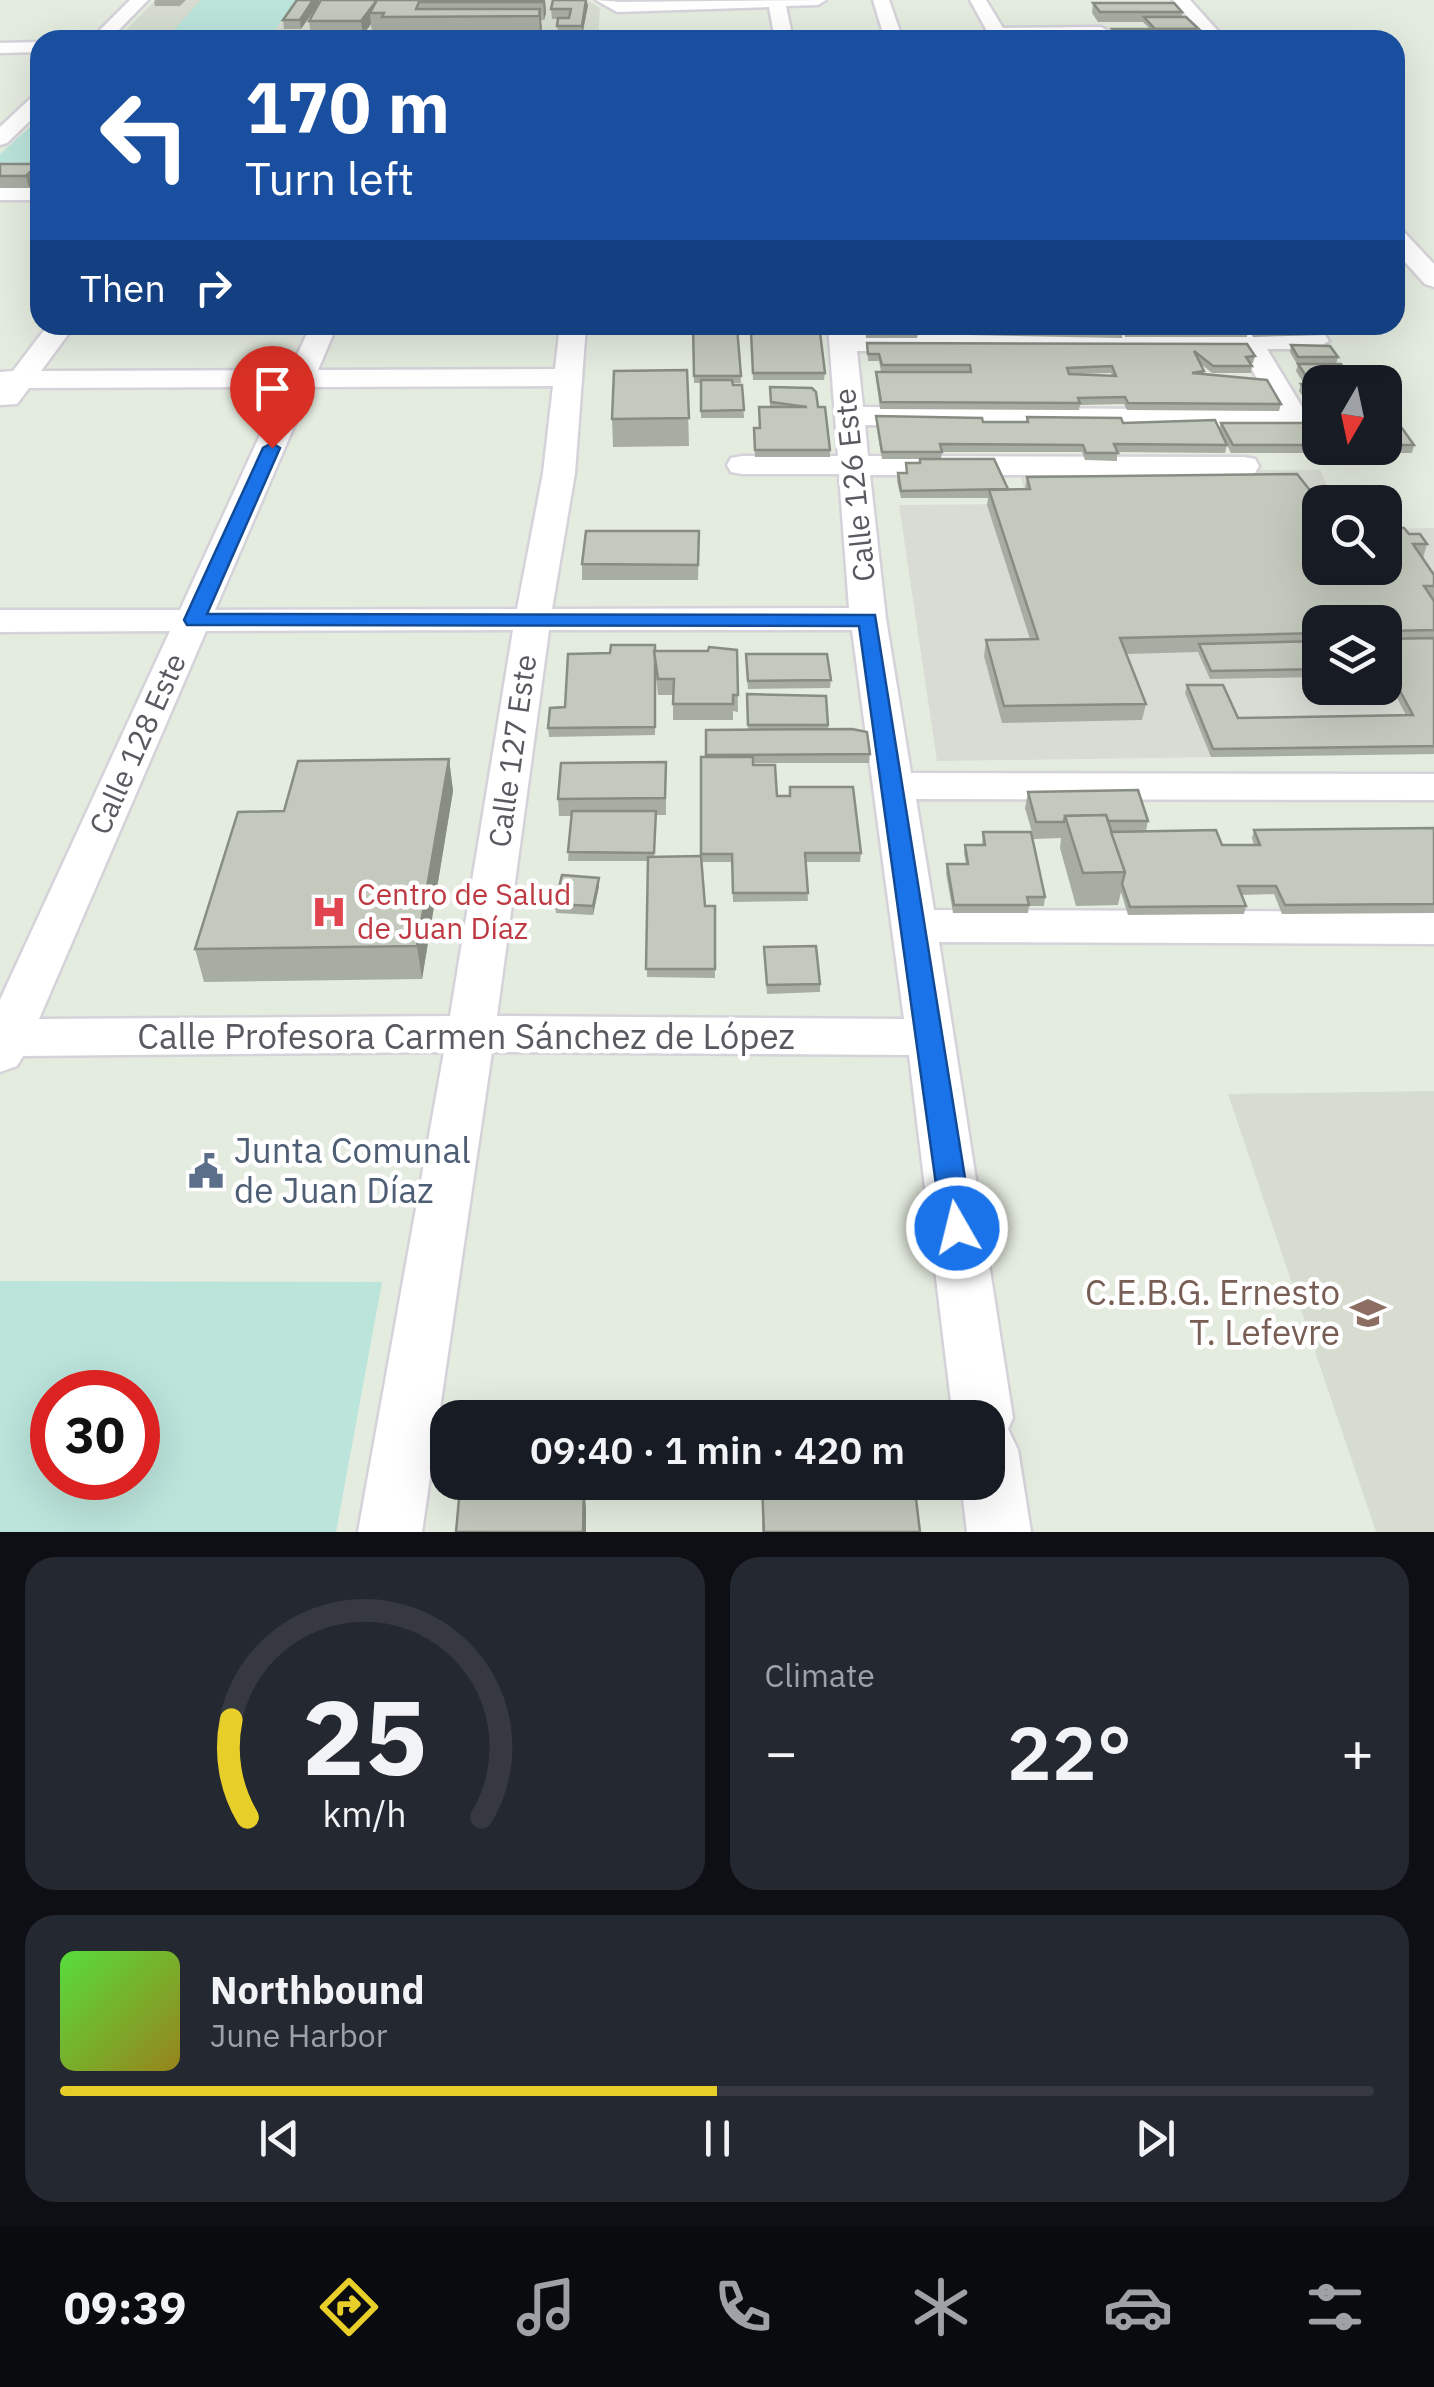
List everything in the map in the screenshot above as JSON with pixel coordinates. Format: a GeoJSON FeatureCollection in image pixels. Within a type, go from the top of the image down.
{"type":"FeatureCollection","features":[{"type":"Feature","properties":{"kind":"street"},"geometry":{"type":"LineString","coordinates":[[108,30],[140,0]]}},
{"type":"Feature","properties":{"kind":"street"},"geometry":{"type":"LineString","coordinates":[[612,10],[818,0]]}},
{"type":"Feature","properties":{"kind":"street"},"geometry":{"type":"LineString","coordinates":[[881,0],[891,30]]}},
{"type":"Feature","properties":{"kind":"street"},"geometry":{"type":"LineString","coordinates":[[978,0],[996,30]]}},
{"type":"Feature","properties":{"kind":"street"},"geometry":{"type":"LineString","coordinates":[[1181,0],[1208,30]]}},
{"type":"Feature","properties":{"kind":"street"},"geometry":{"type":"LineString","coordinates":[[777,2],[782,30]]}},
{"type":"Feature","properties":{"kind":"street"},"geometry":{"type":"LineString","coordinates":[[0,48],[30,48]]}},
{"type":"Feature","properties":{"kind":"street"},"geometry":{"type":"LineString","coordinates":[[0,113],[30,109]]}},
{"type":"Feature","properties":{"kind":"street"},"geometry":{"type":"LineString","coordinates":[[0,139],[30,113]]}},
{"type":"Feature","properties":{"kind":"street"},"geometry":{"type":"LineString","coordinates":[[0,193],[30,192]]}},
{"type":"Feature","properties":{"kind":"street"},"geometry":{"type":"LineString","coordinates":[[1405,247],[1434,280]]}},
{"type":"Feature","properties":{"kind":"street"},"geometry":{"type":"LineString","coordinates":[[0,408],[10,380],[53,335]]}},
{"type":"Feature","properties":{"kind":"street","name":"Calle 128 Este"},"geometry":{"type":"LineString","coordinates":[[2,1043],[320,335]]}},
{"type":"Feature","properties":{"kind":"street","name":"Calle 127 Este"},"geometry":{"type":"LineString","coordinates":[[390,1532],[471,1034],[532,618],[559,473],[571,335]]}},
{"type":"Feature","properties":{"kind":"street","name":"Calle 126 Este"},"geometry":{"type":"LineString","coordinates":[[836,335],[868,620],[932,1037],[981,1400]]}},
{"type":"Feature","properties":{"kind":"street"},"geometry":{"type":"LineString","coordinates":[[888,335],[1315,341]]}},
{"type":"Feature","properties":{"kind":"street"},"geometry":{"type":"LineString","coordinates":[[1249,342],[1302,411]]}},
{"type":"Feature","properties":{"kind":"street"},"geometry":{"type":"LineString","coordinates":[[10,380],[568,377]]}},
{"type":"Feature","properties":{"kind":"street"},"geometry":{"type":"LineString","coordinates":[[847,416],[1302,419]]}},
{"type":"Feature","properties":{"kind":"street"},"geometry":{"type":"LineString","coordinates":[[742,465],[1244,466]]}},
{"type":"Feature","properties":{"kind":"street"},"geometry":{"type":"LineString","coordinates":[[0,621],[868,620]]}},
{"type":"Feature","properties":{"kind":"street"},"geometry":{"type":"LineString","coordinates":[[892,786],[1434,787]]}},
{"type":"Feature","properties":{"kind":"street"},"geometry":{"type":"LineString","coordinates":[[915,926],[1434,928]]}},
{"type":"Feature","properties":{"kind":"street","name":"Calle Profesora Carmen Sánchez de López"},"geometry":{"type":"LineString","coordinates":[[2,1043],[471,1034],[932,1037]]}},
{"type":"Feature","properties":{"kind":"street"},"geometry":{"type":"LineString","coordinates":[[995,1500],[999,1532]]}},
{"type":"Feature","properties":{"kind":"shaded area"},"geometry":{"type":"Polygon","coordinates":[[[156,0],[587,0],[600,8],[599,30],[126,30],[156,0]]]}},
{"type":"Feature","properties":{"kind":"shaded area"},"geometry":{"type":"Polygon","coordinates":[[[201,0],[296,0],[275,30],[174,30],[201,0]]]}},
{"type":"Feature","properties":{"kind":"shaded area"},"geometry":{"type":"Polygon","coordinates":[[[30,127],[30,167],[0,168],[0,154],[30,127]]]}},
{"type":"Feature","properties":{"kind":"shaded area"},"geometry":{"type":"Polygon","coordinates":[[[1019,470],[1320,470],[1327,485],[1302,485],[1302,585],[1402,585],[1402,529],[1434,528],[1434,754],[937,761],[899,505],[1028,504],[1019,470]]]}},
{"type":"Feature","properties":{"kind":"shaded area","name":"C.E.B.G. Ernesto T. Lefevre"},"geometry":{"type":"Polygon","coordinates":[[[1434,1091],[1434,1532],[1376,1532],[1228,1094],[1434,1091]]]}},
{"type":"Feature","properties":{"kind":"shaded area"},"geometry":{"type":"Polygon","coordinates":[[[0,1281],[382,1282],[336,1532],[0,1532],[0,1281]]]}},
{"type":"Feature","properties":{"kind":"building"},"geometry":{"type":"Polygon","coordinates":[[[297,0],[313,0],[300,20],[283,20],[297,0]]]}},
{"type":"Feature","properties":{"kind":"building"},"geometry":{"type":"Polygon","coordinates":[[[321,0],[377,0],[361,21],[309,21],[321,0]]]}},
{"type":"Feature","properties":{"kind":"building"},"geometry":{"type":"Polygon","coordinates":[[[377,0],[543,0],[419,2],[416,9],[540,9],[539,16],[382,17],[384,13],[370,13],[377,0]]]}},
{"type":"Feature","properties":{"kind":"building"},"geometry":{"type":"Polygon","coordinates":[[[553,0],[586,0],[582,26],[557,26],[558,18],[569,18],[571,9],[551,9],[553,0]]]}},
{"type":"Feature","properties":{"kind":"building"},"geometry":{"type":"Polygon","coordinates":[[[1093,3],[1174,3],[1182,12],[1100,12],[1093,3]]]}},
{"type":"Feature","properties":{"kind":"building"},"geometry":{"type":"Polygon","coordinates":[[[1144,17],[1186,17],[1200,30],[1196,29],[1155,29],[1144,17]]]}},
{"type":"Feature","properties":{"kind":"building"},"geometry":{"type":"Polygon","coordinates":[[[1112,29],[1197,30],[1113,30],[1112,29]]]}},
{"type":"Feature","properties":{"kind":"building"},"geometry":{"type":"Polygon","coordinates":[[[0,164],[30,164],[26,176],[0,176],[0,164]]]}},
{"type":"Feature","properties":{"kind":"building"},"geometry":{"type":"Polygon","coordinates":[[[693,335],[738,335],[741,376],[694,376],[693,335]]]}},
{"type":"Feature","properties":{"kind":"building"},"geometry":{"type":"Polygon","coordinates":[[[751,335],[820,335],[825,373],[753,373],[751,335]]]}},
{"type":"Feature","properties":{"kind":"building"},"geometry":{"type":"Polygon","coordinates":[[[867,343],[1247,344],[1255,356],[1246,357],[1252,366],[1213,366],[1194,351],[1204,371],[1192,373],[1267,380],[1281,404],[1128,403],[1125,397],[1078,398],[1080,403],[881,402],[876,372],[971,372],[970,365],[882,365],[879,354],[868,354],[867,343]],[[1112,366],[1067,368],[1069,374],[1116,376],[1112,366]]]}},
{"type":"Feature","properties":{"kind":"building"},"geometry":{"type":"Polygon","coordinates":[[[1291,345],[1330,346],[1338,357],[1298,357],[1291,345]]]}},
{"type":"Feature","properties":{"kind":"building"},"geometry":{"type":"Polygon","coordinates":[[[687,370],[689,418],[612,419],[614,371],[687,370]]]}},
{"type":"Feature","properties":{"kind":"building"},"geometry":{"type":"Polygon","coordinates":[[[701,380],[732,380],[733,385],[742,385],[744,410],[701,411],[701,380]]]}},
{"type":"Feature","properties":{"kind":"building"},"geometry":{"type":"Polygon","coordinates":[[[770,387],[812,388],[816,392],[818,407],[825,407],[830,450],[755,450],[754,428],[760,428],[759,407],[807,407],[771,402],[770,387]]]}},
{"type":"Feature","properties":{"kind":"building"},"geometry":{"type":"Polygon","coordinates":[[[876,416],[982,418],[983,422],[1028,422],[1027,417],[1121,418],[1123,423],[1215,420],[1227,445],[1114,444],[1118,453],[1086,453],[1083,445],[940,444],[942,452],[882,452],[876,416]]]}},
{"type":"Feature","properties":{"kind":"building"},"geometry":{"type":"Polygon","coordinates":[[[1221,423],[1302,423],[1302,445],[1233,445],[1221,423]]]}},
{"type":"Feature","properties":{"kind":"building"},"geometry":{"type":"Polygon","coordinates":[[[1402,428],[1414,445],[1402,445],[1402,428]]]}},
{"type":"Feature","properties":{"kind":"building"},"geometry":{"type":"Polygon","coordinates":[[[920,459],[994,459],[1008,489],[901,491],[898,473],[907,473],[906,463],[920,463],[920,459]]]}},
{"type":"Feature","properties":{"kind":"building"},"geometry":{"type":"Polygon","coordinates":[[[1297,474],[1306,485],[1302,485],[1302,585],[1402,585],[1404,528],[1409,534],[1420,534],[1427,544],[1413,544],[1434,575],[1434,586],[1424,586],[1434,601],[1434,630],[1402,631],[1402,605],[1302,605],[1302,633],[1120,638],[1146,704],[1004,706],[986,640],[1038,639],[989,490],[1030,489],[1027,477],[1297,474]]]}},
{"type":"Feature","properties":{"kind":"building"},"geometry":{"type":"Polygon","coordinates":[[[586,531],[699,531],[698,565],[582,564],[586,531]]]}},
{"type":"Feature","properties":{"kind":"building"},"geometry":{"type":"Polygon","coordinates":[[[1434,638],[1434,746],[1213,749],[1187,685],[1223,685],[1238,718],[1413,715],[1402,695],[1402,639],[1434,638]]]}},
{"type":"Feature","properties":{"kind":"building"},"geometry":{"type":"Polygon","coordinates":[[[1302,641],[1302,669],[1211,671],[1199,644],[1302,641]]]}},
{"type":"Feature","properties":{"kind":"building"},"geometry":{"type":"Polygon","coordinates":[[[611,645],[655,645],[655,727],[548,728],[550,708],[565,707],[568,654],[610,653],[611,645]]]}},
{"type":"Feature","properties":{"kind":"building"},"geometry":{"type":"Polygon","coordinates":[[[709,647],[737,650],[738,695],[733,695],[733,704],[673,704],[674,679],[658,679],[654,651],[708,651],[709,647]]]}},
{"type":"Feature","properties":{"kind":"building"},"geometry":{"type":"Polygon","coordinates":[[[746,654],[827,654],[831,680],[748,681],[746,654]]]}},
{"type":"Feature","properties":{"kind":"building"},"geometry":{"type":"Polygon","coordinates":[[[747,694],[826,696],[828,725],[748,725],[747,694]]]}},
{"type":"Feature","properties":{"kind":"building"},"geometry":{"type":"Polygon","coordinates":[[[706,730],[867,732],[870,754],[706,755],[706,730]]]}},
{"type":"Feature","properties":{"kind":"building"},"geometry":{"type":"Polygon","coordinates":[[[701,757],[753,757],[753,765],[775,765],[777,796],[790,796],[790,787],[853,787],[861,853],[805,853],[808,893],[733,893],[732,854],[701,854],[701,757]]]}},
{"type":"Feature","properties":{"kind":"building","name":"Centro de Salud de Juan Díaz"},"geometry":{"type":"Polygon","coordinates":[[[449,759],[417,946],[195,949],[238,812],[284,811],[298,761],[449,759]]]}},
{"type":"Feature","properties":{"kind":"building"},"geometry":{"type":"Polygon","coordinates":[[[666,762],[665,798],[558,799],[561,763],[666,762]]]}},
{"type":"Feature","properties":{"kind":"building"},"geometry":{"type":"Polygon","coordinates":[[[1138,790],[1148,821],[1108,821],[1106,815],[1065,816],[1064,822],[1036,822],[1028,792],[1138,790]]]}},
{"type":"Feature","properties":{"kind":"building"},"geometry":{"type":"Polygon","coordinates":[[[572,811],[656,811],[654,853],[568,852],[572,811]]]}},
{"type":"Feature","properties":{"kind":"building"},"geometry":{"type":"Polygon","coordinates":[[[1106,815],[1125,872],[1083,873],[1065,816],[1106,815]]]}},
{"type":"Feature","properties":{"kind":"building"},"geometry":{"type":"Polygon","coordinates":[[[1434,828],[1434,904],[1285,905],[1276,886],[1238,886],[1246,906],[1130,907],[1122,884],[1125,872],[1111,832],[1216,830],[1222,845],[1260,845],[1254,830],[1434,828]]]}},
{"type":"Feature","properties":{"kind":"building"},"geometry":{"type":"Polygon","coordinates":[[[983,832],[1031,832],[1045,897],[1027,897],[1029,905],[954,905],[947,864],[968,864],[965,845],[985,845],[983,832]]]}},
{"type":"Feature","properties":{"kind":"building"},"geometry":{"type":"Polygon","coordinates":[[[701,856],[705,906],[715,906],[715,969],[646,969],[648,857],[701,856]]]}},
{"type":"Feature","properties":{"kind":"building"},"geometry":{"type":"Polygon","coordinates":[[[562,875],[599,878],[593,906],[555,904],[562,875]]]}},
{"type":"Feature","properties":{"kind":"building"},"geometry":{"type":"Polygon","coordinates":[[[816,946],[820,984],[767,985],[764,947],[816,946]]]}},
{"type":"Feature","properties":{"kind":"building"},"geometry":{"type":"Polygon","coordinates":[[[459,1500],[584,1500],[583,1532],[456,1532],[459,1500]]]}},
{"type":"Feature","properties":{"kind":"building"},"geometry":{"type":"Polygon","coordinates":[[[763,1500],[916,1500],[920,1532],[764,1532],[763,1500]]]}},
{"type":"Feature","properties":{"kind":"place","name":"Centro de Salud de Juan Díaz"},"geometry":{"type":"Point","coordinates":[329,912]}},
{"type":"Feature","properties":{"kind":"place","name":"Junta Comunal de Juan Díaz"},"geometry":{"type":"Point","coordinates":[206,1171]}},
{"type":"Feature","properties":{"kind":"place","name":"C.E.B.G. Ernesto T. Lefevre"},"geometry":{"type":"Point","coordinates":[1368,1313]}},
{"type":"Feature","properties":{"kind":"route"},"geometry":{"type":"LineString","coordinates":[[272,448],[194,620],[868,620],[957,1228]]}}]}
